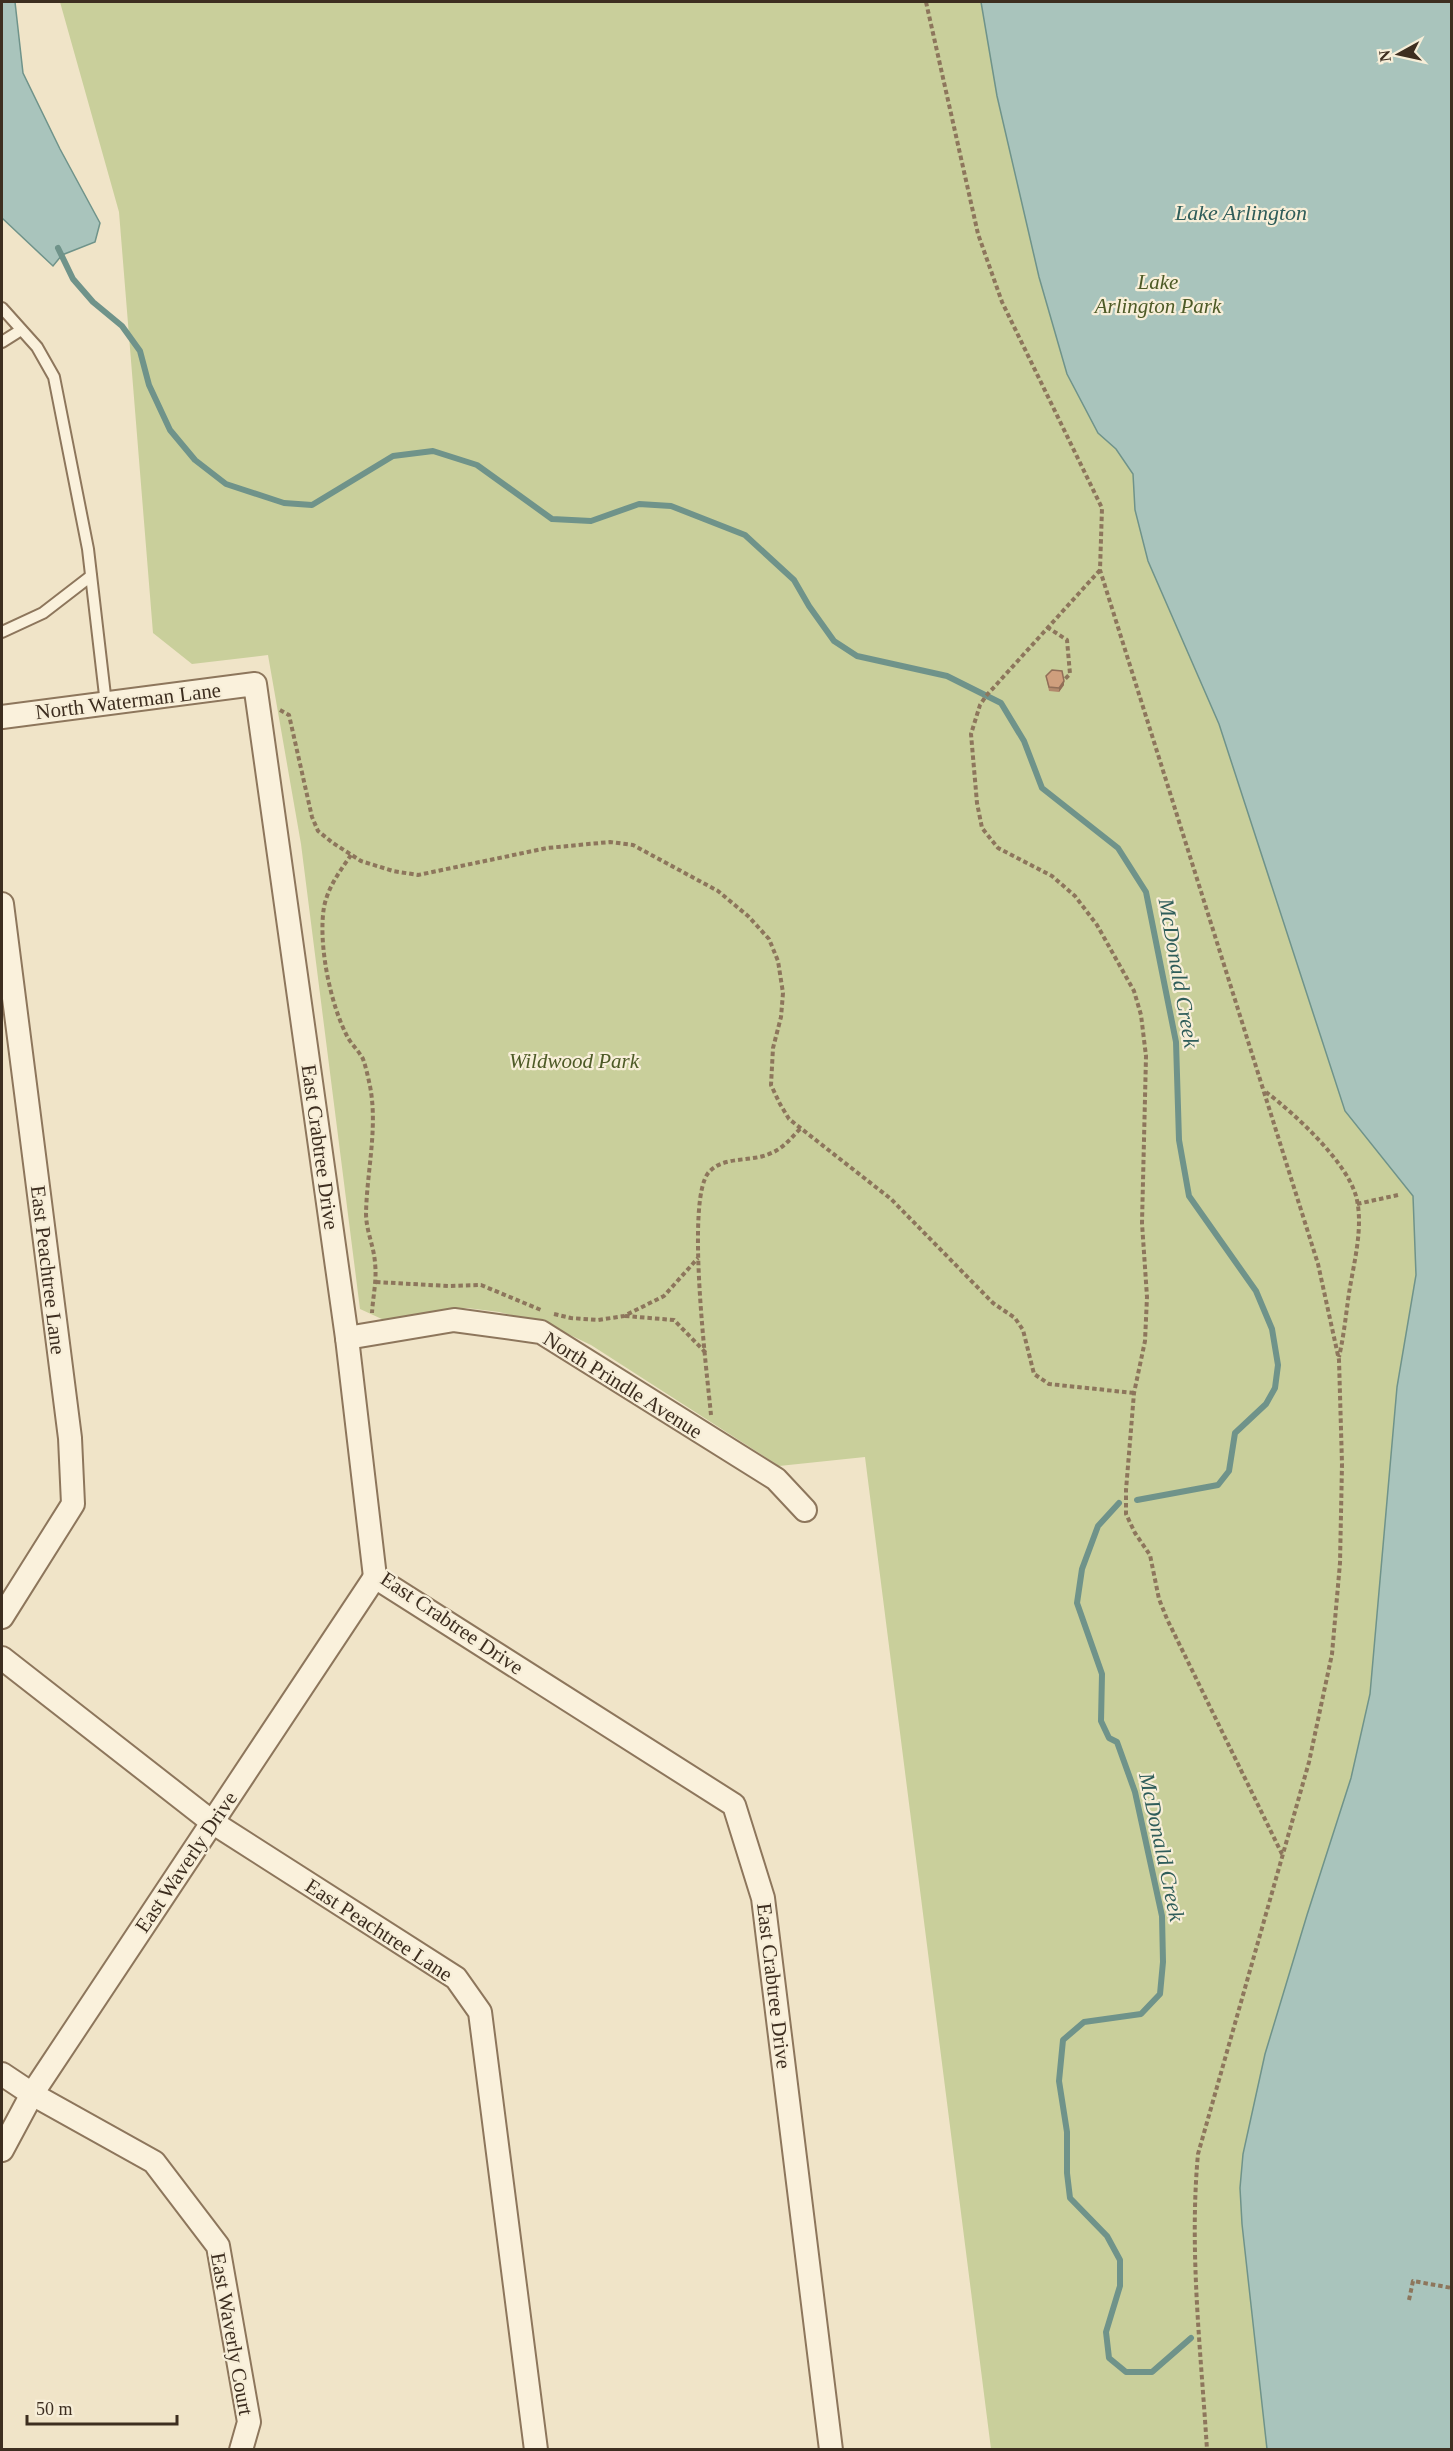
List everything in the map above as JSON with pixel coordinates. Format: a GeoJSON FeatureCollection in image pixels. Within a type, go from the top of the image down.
{"type":"FeatureCollection","features":[{"type":"Feature","properties":{"kind":"street","name":"North Waterman Lane"},"geometry":{"type":"LineString","coordinates":[[2,717],[255,684]]}},
{"type":"Feature","properties":{"kind":"street","name":"East Crabtree Drive"},"geometry":{"type":"LineString","coordinates":[[255,684],[347,1338],[375,1577],[734,1805],[763,1898],[831,2450]]}},
{"type":"Feature","properties":{"kind":"street","name":"East Peachtree Lane"},"geometry":{"type":"LineString","coordinates":[[2,904],[69,1438],[73,1504],[2,1617]]}},
{"type":"Feature","properties":{"kind":"street","name":"North Prindle Avenue"},"geometry":{"type":"LineString","coordinates":[[347,1338],[454,1320],[541,1332],[776,1479],[805,1510]]}},
{"type":"Feature","properties":{"kind":"street","name":"East Waverly Drive"},"geometry":{"type":"LineString","coordinates":[[2,2150],[32,2094],[375,1577]]}},
{"type":"Feature","properties":{"kind":"street","name":"East Peachtree Lane"},"geometry":{"type":"LineString","coordinates":[[2,1658],[212,1822],[456,1978],[480,2012],[537,2450]]}},
{"type":"Feature","properties":{"kind":"street","name":"East Waverly Court"},"geometry":{"type":"LineString","coordinates":[[2,2074],[32,2094],[154,2162],[218,2246],[249,2422],[241,2450]]}},
{"type":"Feature","properties":{"kind":"lane"},"geometry":{"type":"LineString","coordinates":[[2,308],[37,347],[54,377],[88,549],[106,704]]}},
{"type":"Feature","properties":{"kind":"lane"},"geometry":{"type":"LineString","coordinates":[[2,342],[21,330]]}},
{"type":"Feature","properties":{"kind":"lane"},"geometry":{"type":"LineString","coordinates":[[2,632],[43,613],[91,576]]}},
{"type":"Feature","properties":{"kind":"path"},"geometry":{"type":"LineString","coordinates":[[926,2],[978,234],[1002,302],[1102,508],[1100,570],[1318,1264],[1339,1360],[1342,1464],[1340,1563],[1332,1654],[1309,1762],[1198,2154],[1195,2188],[1195,2246],[1207,2450]]}},
{"type":"Feature","properties":{"kind":"path"},"geometry":{"type":"LineString","coordinates":[[1100,570],[980,705],[971,734],[977,803],[982,828],[998,848],[1052,876],[1075,896],[1097,925],[1134,991],[1141,1014],[1146,1056],[1142,1223],[1147,1297],[1145,1341],[1134,1393],[1126,1514],[1150,1555],[1159,1599],[1167,1619],[1282,1855]]}},
{"type":"Feature","properties":{"kind":"path"},"geometry":{"type":"LineString","coordinates":[[1047,627],[1067,640],[1070,674],[1063,681]]}},
{"type":"Feature","properties":{"kind":"path"},"geometry":{"type":"LineString","coordinates":[[280,710],[289,715],[312,817],[318,831],[362,861],[393,871],[418,874],[547,848],[610,842],[633,845],[717,891],[769,939],[778,961],[783,993],[781,1017],[773,1048],[771,1085],[789,1119],[891,1199],[993,1303],[1015,1318],[1023,1330],[1034,1374],[1049,1384],[1134,1393]]}},
{"type":"Feature","properties":{"kind":"path"},"geometry":{"type":"LineString","coordinates":[[351,855],[333,882],[324,907],[323,932],[326,968],[334,999],[347,1036],[363,1059],[370,1086],[374,1132],[366,1216],[375,1261],[376,1282],[373,1296],[372,1334]]}},
{"type":"Feature","properties":{"kind":"path"},"geometry":{"type":"LineString","coordinates":[[1265,1092],[1287,1108],[1346,1173],[1356,1197],[1357,1251],[1339,1360]]}},
{"type":"Feature","properties":{"kind":"path"},"geometry":{"type":"LineString","coordinates":[[712,1440],[698,1257],[699,1196],[708,1173],[719,1164],[768,1155],[782,1148],[801,1128]]}},
{"type":"Feature","properties":{"kind":"path"},"geometry":{"type":"LineString","coordinates":[[1357,1204],[1398,1195]]}},
{"type":"Feature","properties":{"kind":"path"},"geometry":{"type":"LineString","coordinates":[[624,1316],[664,1296],[698,1257]]}},
{"type":"Feature","properties":{"kind":"path"},"geometry":{"type":"LineString","coordinates":[[376,1282],[448,1286],[482,1285],[544,1311],[571,1318],[598,1320],[624,1316],[674,1320],[706,1353]]}},
{"type":"Feature","properties":{"kind":"path"},"geometry":{"type":"LineString","coordinates":[[1409,2300],[1413,2281],[1452,2288]]}},
{"type":"Feature","properties":{"kind":"green space"},"geometry":{"type":"Polygon","coordinates":[[[60,2],[1451,2],[1451,2449],[991,2449],[865,1457],[779,1466],[591,1345],[545,1323],[499,1312],[467,1308],[384,1320],[360,1309],[301,844],[268,655],[192,664],[153,633],[119,212],[60,2]]]}},
{"type":"Feature","properties":{"kind":"water"},"geometry":{"type":"Polygon","coordinates":[[[2,2],[15,2],[23,73],[100,223],[95,242],[62,255],[53,266],[2,218],[2,2]]]}},
{"type":"Feature","properties":{"kind":"water","name":"Lake Arlington"},"geometry":{"type":"Polygon","coordinates":[[[981,2],[1451,2],[1451,2449],[1267,2449],[1240,2188],[1243,2154],[1265,2054],[1351,1778],[1370,1694],[1397,1387],[1416,1275],[1413,1196],[1345,1111],[1219,724],[1148,561],[1135,510],[1133,474],[1116,449],[1098,433],[1067,374],[1039,277],[997,96],[981,2]]]}},
{"type":"Feature","properties":{"kind":"building"},"geometry":{"type":"Polygon","coordinates":[[[1052,670],[1062,671],[1064,681],[1059,688],[1049,687],[1046,676],[1052,670]]]}},
{"type":"Feature","properties":{"kind":"waterway","name":"McDonald Creek"},"geometry":{"type":"LineString","coordinates":[[58,248],[73,279],[93,302],[122,326],[140,351],[149,385],[170,430],[195,460],[226,484],[284,503],[312,505],[393,456],[433,451],[477,465],[552,519],[591,521],[639,504],[671,506],[745,535],[794,580],[834,641],[857,656],[947,676],[1001,703],[1024,741],[1042,788],[1118,848],[1146,892],[1176,1042],[1179,1140],[1189,1196],[1256,1291],[1272,1329],[1278,1365],[1275,1388],[1266,1404],[1235,1433],[1229,1471],[1218,1485],[1137,1500]]}},
{"type":"Feature","properties":{"kind":"waterway","name":"McDonald Creek"},"geometry":{"type":"LineString","coordinates":[[1119,1503],[1098,1526],[1082,1569],[1077,1603],[1102,1674],[1101,1721],[1109,1738],[1117,1742],[1135,1792],[1162,1916],[1163,1962],[1160,1994],[1141,2014],[1084,2022],[1063,2040],[1059,2081],[1067,2132],[1067,2173],[1070,2198],[1107,2236],[1120,2260],[1120,2286],[1106,2332],[1109,2358],[1126,2372],[1152,2372],[1191,2338]]}},
{"type":"Feature","properties":{"kind":"park label","name":"Lake Arlington Park"},"geometry":{"type":"Point","coordinates":[1158,294]}},
{"type":"Feature","properties":{"kind":"park label","name":"Wildwood Park"},"geometry":{"type":"Point","coordinates":[574,1061]}}]}
